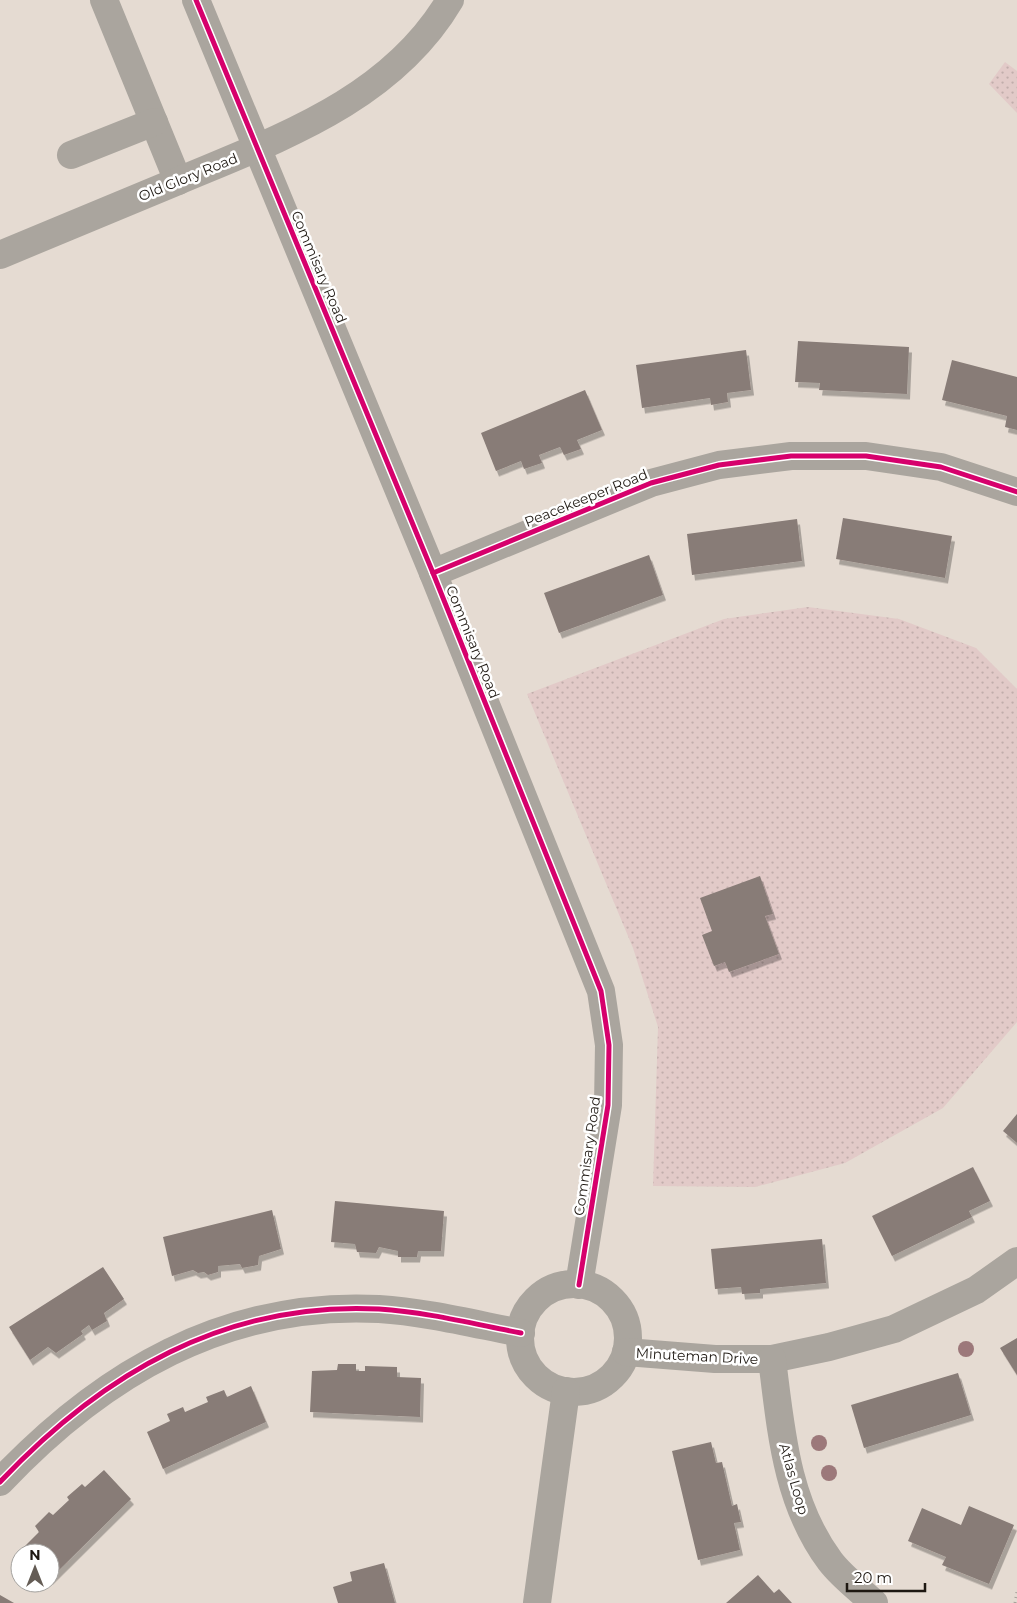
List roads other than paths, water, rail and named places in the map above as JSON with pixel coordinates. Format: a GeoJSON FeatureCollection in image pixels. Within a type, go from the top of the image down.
{"type":"FeatureCollection","features":[{"type":"Feature","properties":{"kind":"street"},"geometry":{"type":"LineString","coordinates":[[104,0],[178,181]]}},
{"type":"Feature","properties":{"kind":"street","name":"Commisary Road"},"geometry":{"type":"LineString","coordinates":[[196,0],[433,573],[601,991],[609,1045],[608,1105],[579,1285]]}},
{"type":"Feature","properties":{"kind":"street","name":"Old Glory Road"},"geometry":{"type":"LineString","coordinates":[[0,255],[257,149],[316,122],[364,93],[409,55],[439,18],[450,0]]}},
{"type":"Feature","properties":{"kind":"street"},"geometry":{"type":"LineString","coordinates":[[71,155],[154,122]]}},
{"type":"Feature","properties":{"kind":"street","name":"Peacekeeper Road"},"geometry":{"type":"LineString","coordinates":[[433,573],[651,483],[719,465],[791,456],[866,456],[942,467],[1017,492]]}},
{"type":"Feature","properties":{"kind":"street","name":"Minuteman Drive"},"geometry":{"type":"LineString","coordinates":[[626,1352],[715,1359],[772,1359],[829,1347],[894,1329],[976,1290],[1017,1261]]}},
{"type":"Feature","properties":{"kind":"street"},"geometry":{"type":"LineString","coordinates":[[579,1285],[596,1289],[612,1300],[623,1316],[628,1334],[626,1352],[618,1369],[605,1382],[588,1390],[566,1391],[551,1387],[536,1376],[524,1362],[520,1333],[521,1324],[529,1307],[542,1294],[560,1286],[579,1285]]}},
{"type":"Feature","properties":{"kind":"street"},"geometry":{"type":"LineString","coordinates":[[0,1482],[46,1435],[112,1383],[187,1343],[224,1330],[266,1318],[340,1308],[413,1313],[520,1333]]}},
{"type":"Feature","properties":{"kind":"street","name":"Atlas Loop"},"geometry":{"type":"LineString","coordinates":[[772,1359],[784,1454],[801,1511],[830,1562],[874,1603]]}},
{"type":"Feature","properties":{"kind":"street"},"geometry":{"type":"LineString","coordinates":[[537,1603],[566,1391]]}}]}
